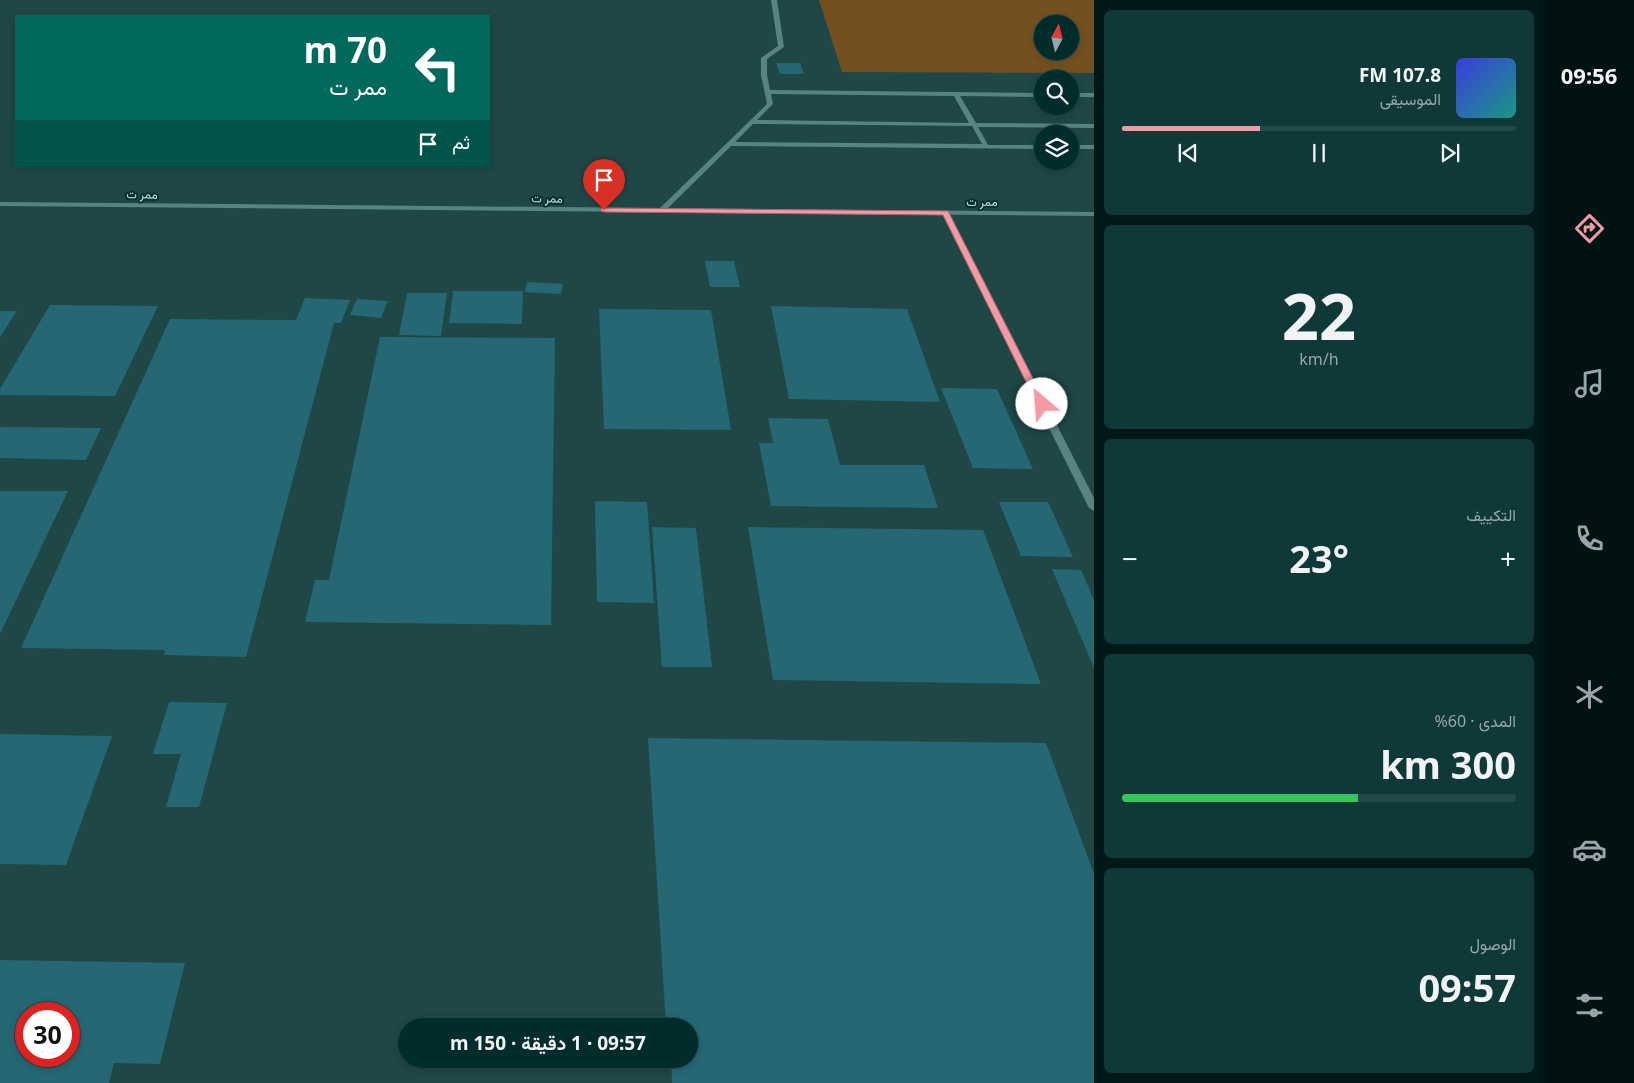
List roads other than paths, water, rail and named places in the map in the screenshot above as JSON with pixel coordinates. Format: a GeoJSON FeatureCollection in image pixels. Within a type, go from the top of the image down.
{"type":"FeatureCollection","features":[{"type":"Feature","properties":{"kind":"street"},"geometry":{"type":"LineString","coordinates":[[662,210],[770,104],[764,58],[781,47],[774,0]]}},
{"type":"Feature","properties":{"kind":"street"},"geometry":{"type":"LineString","coordinates":[[768,92],[1034,95]]}},
{"type":"Feature","properties":{"kind":"street"},"geometry":{"type":"LineString","coordinates":[[956,94],[986,146]]}},
{"type":"Feature","properties":{"kind":"street"},"geometry":{"type":"LineString","coordinates":[[1079,95],[1094,95]]}},
{"type":"Feature","properties":{"kind":"street"},"geometry":{"type":"LineString","coordinates":[[751,122],[1094,126]]}},
{"type":"Feature","properties":{"kind":"street"},"geometry":{"type":"LineString","coordinates":[[730,144],[1034,147]]}},
{"type":"Feature","properties":{"kind":"street"},"geometry":{"type":"LineString","coordinates":[[1079,147],[1094,147]]}},
{"type":"Feature","properties":{"kind":"street","name":"ممر ت"},"geometry":{"type":"LineString","coordinates":[[0,204],[1094,214]]}},
{"type":"Feature","properties":{"kind":"street"},"geometry":{"type":"LineString","coordinates":[[945,212],[1094,508]]}}]}
